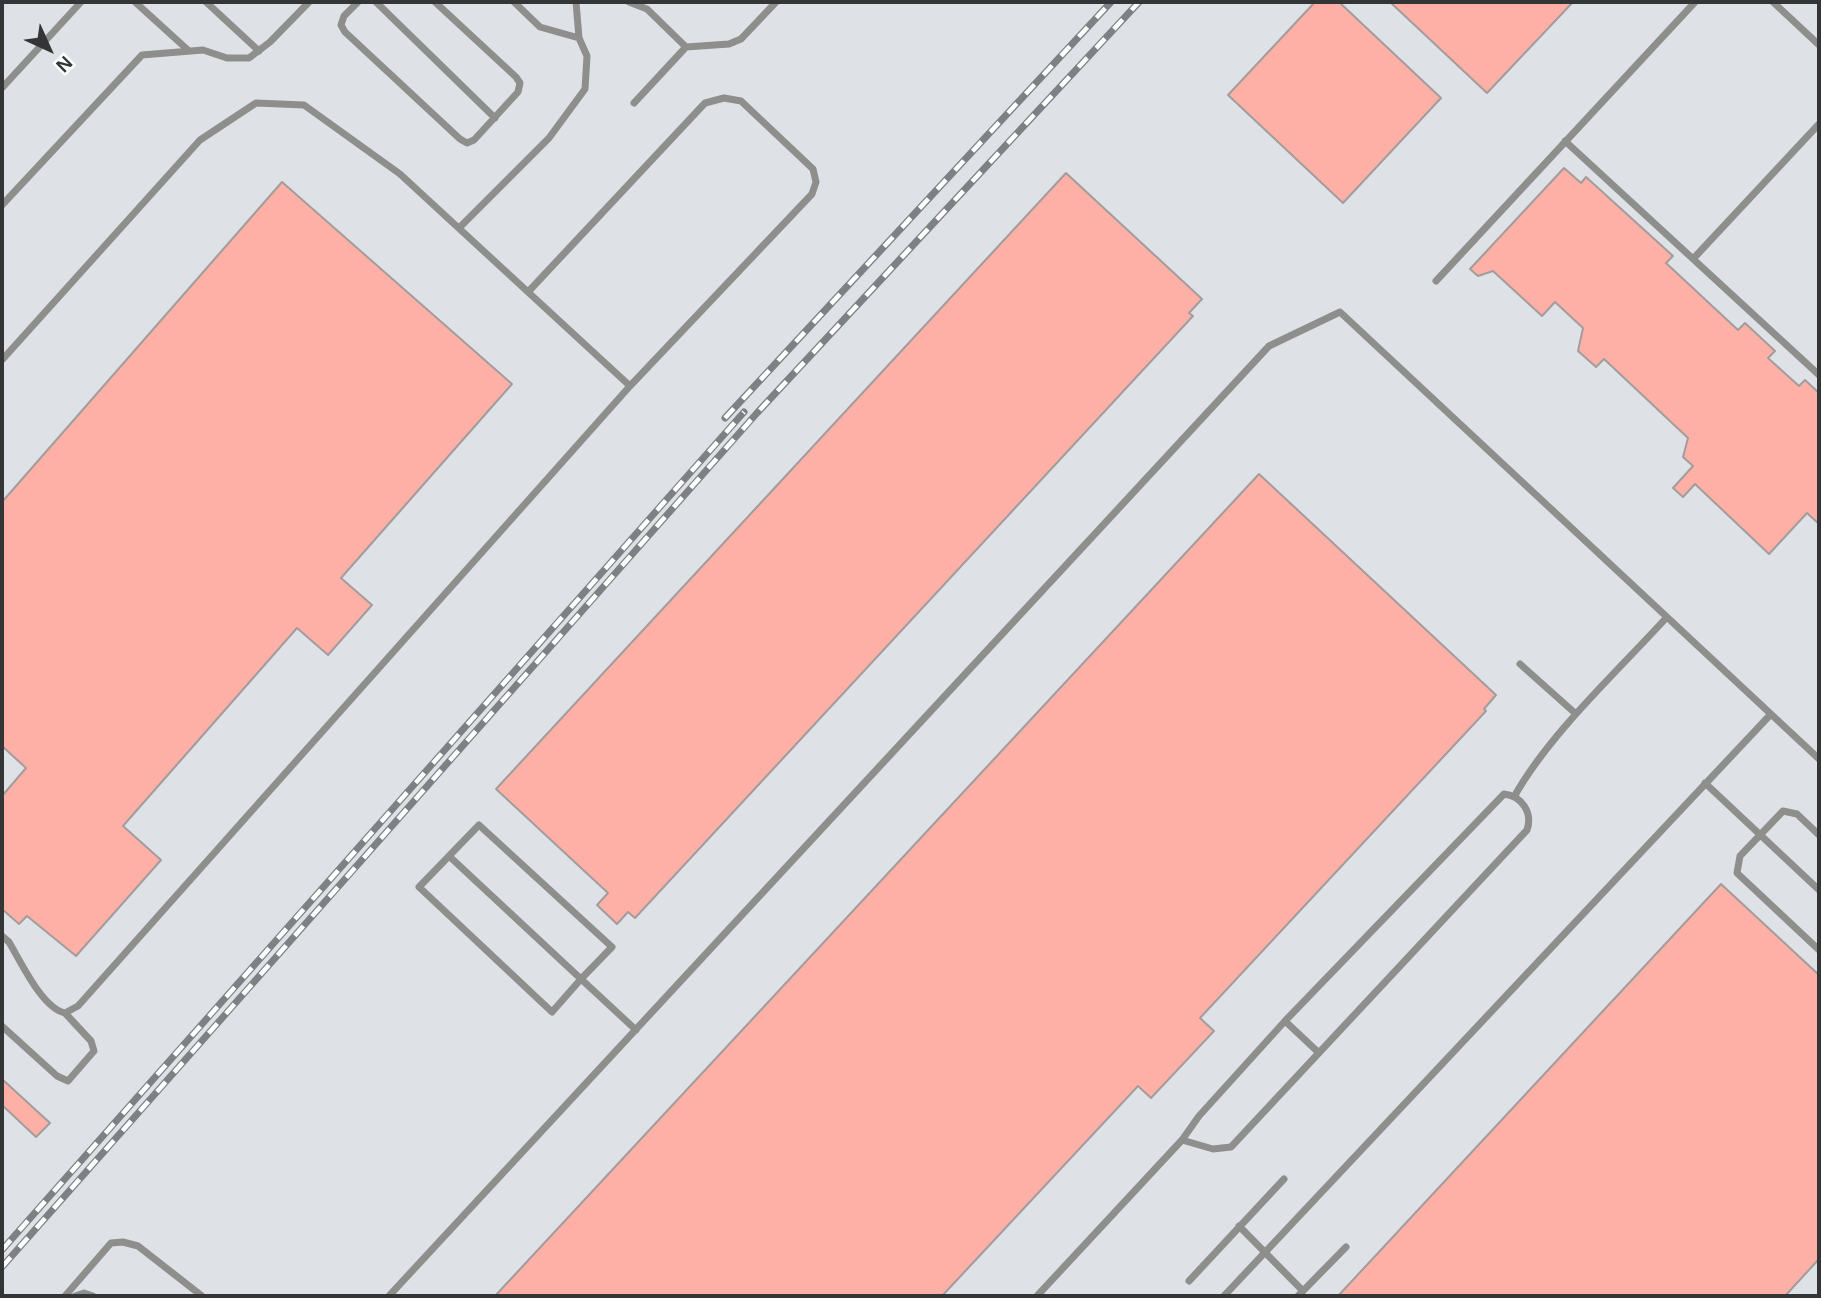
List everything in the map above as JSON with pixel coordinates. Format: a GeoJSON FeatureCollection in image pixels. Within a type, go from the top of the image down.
{"type":"FeatureCollection","features":[{"type":"Feature","properties":{"kind":"lane"},"geometry":{"type":"LineString","coordinates":[[2,88],[81,2]]}},
{"type":"Feature","properties":{"kind":"lane"},"geometry":{"type":"LineString","coordinates":[[135,2],[189,51]]}},
{"type":"Feature","properties":{"kind":"lane"},"geometry":{"type":"LineString","coordinates":[[206,2],[259,51]]}},
{"type":"Feature","properties":{"kind":"lane"},"geometry":{"type":"LineString","coordinates":[[2,205],[142,55],[203,50],[227,58],[249,58],[309,2]]}},
{"type":"Feature","properties":{"kind":"lane"},"geometry":{"type":"LineString","coordinates":[[358,2],[344,16],[341,25],[345,32],[467,143],[474,139],[518,92],[520,83],[435,2]]}},
{"type":"Feature","properties":{"kind":"lane"},"geometry":{"type":"LineString","coordinates":[[376,2],[495,117]]}},
{"type":"Feature","properties":{"kind":"lane"},"geometry":{"type":"LineString","coordinates":[[514,2],[540,27],[579,38]]}},
{"type":"Feature","properties":{"kind":"lane"},"geometry":{"type":"LineString","coordinates":[[459,228],[549,138],[585,89],[587,56],[579,38],[576,2]]}},
{"type":"Feature","properties":{"kind":"lane"},"geometry":{"type":"LineString","coordinates":[[629,2],[647,9],[686,47]]}},
{"type":"Feature","properties":{"kind":"lane"},"geometry":{"type":"LineString","coordinates":[[647,9],[654,2]]}},
{"type":"Feature","properties":{"kind":"lane"},"geometry":{"type":"LineString","coordinates":[[635,103],[686,47],[729,44],[741,39],[776,2]]}},
{"type":"Feature","properties":{"kind":"lane"},"geometry":{"type":"LineString","coordinates":[[1436,281],[1695,2]]}},
{"type":"Feature","properties":{"kind":"lane"},"geometry":{"type":"LineString","coordinates":[[1773,2],[1819,46]]}},
{"type":"Feature","properties":{"kind":"lane"},"geometry":{"type":"LineString","coordinates":[[2,936],[9,942],[48,1003],[57,1012],[65,1013],[78,1006],[630,386],[811,194],[816,182],[813,169],[741,101],[724,98],[705,103],[528,292]]}},
{"type":"Feature","properties":{"kind":"lane"},"geometry":{"type":"LineString","coordinates":[[2,360],[200,140],[256,103],[304,105],[400,174],[630,386]]}},
{"type":"Feature","properties":{"kind":"lane"},"geometry":{"type":"LineString","coordinates":[[1693,259],[1819,124]]}},
{"type":"Feature","properties":{"kind":"lane"},"geometry":{"type":"LineString","coordinates":[[1566,141],[1819,375]]}},
{"type":"Feature","properties":{"kind":"lane"},"geometry":{"type":"LineString","coordinates":[[390,1296],[1269,346],[1340,312],[1819,759]]}},
{"type":"Feature","properties":{"kind":"lane"},"geometry":{"type":"LineString","coordinates":[[1514,797],[1524,778],[1576,714],[1667,617]]}},
{"type":"Feature","properties":{"kind":"lane"},"geometry":{"type":"LineString","coordinates":[[1520,664],[1576,714]]}},
{"type":"Feature","properties":{"kind":"lane"},"geometry":{"type":"LineString","coordinates":[[1224,1296],[1771,714]]}},
{"type":"Feature","properties":{"kind":"lane"},"geometry":{"type":"LineString","coordinates":[[1705,783],[1819,890]]}},
{"type":"Feature","properties":{"kind":"lane"},"geometry":{"type":"LineString","coordinates":[[1037,1296],[1182,1140],[1199,1116],[1285,1021],[1504,794],[1514,797],[1526,807],[1531,820],[1527,830],[1231,1147],[1213,1149],[1182,1140]]}},
{"type":"Feature","properties":{"kind":"lane"},"geometry":{"type":"LineString","coordinates":[[1819,835],[1797,814],[1783,811],[1740,856],[1737,873],[1819,950]]}},
{"type":"Feature","properties":{"kind":"lane"},"geometry":{"type":"LineString","coordinates":[[478,824],[611,947],[582,979],[552,1012],[419,887],[478,824]]}},
{"type":"Feature","properties":{"kind":"lane"},"geometry":{"type":"LineString","coordinates":[[449,856],[636,1030]]}},
{"type":"Feature","properties":{"kind":"lane"},"geometry":{"type":"LineString","coordinates":[[2,1026],[57,1076],[68,1081],[94,1051],[90,1041],[65,1013]]}},
{"type":"Feature","properties":{"kind":"lane"},"geometry":{"type":"LineString","coordinates":[[1285,1021],[1319,1053]]}},
{"type":"Feature","properties":{"kind":"lane"},"geometry":{"type":"LineString","coordinates":[[1189,1282],[1284,1179]]}},
{"type":"Feature","properties":{"kind":"lane"},"geometry":{"type":"LineString","coordinates":[[1239,1226],[1301,1294],[1346,1247]]}},
{"type":"Feature","properties":{"kind":"lane"},"geometry":{"type":"LineString","coordinates":[[65,1296],[111,1244],[123,1241],[138,1245],[202,1296]]}},
{"type":"Feature","properties":{"kind":"lane"},"geometry":{"type":"LineString","coordinates":[[75,1296],[84,1293],[93,1296]]}},
{"type":"Feature","properties":{"kind":"building"},"geometry":{"type":"Polygon","coordinates":[[[1315,2],[1339,2],[1441,98],[1343,203],[1228,95],[1315,2]]]}},
{"type":"Feature","properties":{"kind":"building"},"geometry":{"type":"Polygon","coordinates":[[[1390,2],[1573,2],[1487,93],[1390,2]]]}},
{"type":"Feature","properties":{"kind":"building"},"geometry":{"type":"Polygon","coordinates":[[[1564,168],[1581,183],[1586,177],[1673,256],[1666,263],[1738,330],[1745,323],[1775,351],[1768,358],[1799,386],[1805,380],[1819,393],[1819,524],[1807,513],[1769,554],[1695,484],[1683,497],[1673,488],[1693,466],[1683,457],[1688,438],[1604,359],[1596,367],[1578,351],[1583,328],[1555,302],[1542,316],[1493,271],[1478,276],[1470,269],[1564,168]]]}},
{"type":"Feature","properties":{"kind":"building"},"geometry":{"type":"Polygon","coordinates":[[[1066,173],[1202,299],[1189,313],[1193,316],[635,918],[628,912],[617,924],[597,905],[608,893],[496,789],[1066,173]]]}},
{"type":"Feature","properties":{"kind":"building"},"geometry":{"type":"Polygon","coordinates":[[[282,182],[512,384],[341,578],[372,605],[328,655],[297,628],[123,826],[161,860],[76,956],[27,916],[19,924],[2,909],[2,796],[26,768],[2,746],[2,502],[282,182]]]}},
{"type":"Feature","properties":{"kind":"building"},"geometry":{"type":"Polygon","coordinates":[[[1259,474],[1496,695],[1484,709],[1486,711],[1200,1018],[1214,1031],[1151,1098],[1138,1086],[942,1296],[495,1296],[1259,474]]]}},
{"type":"Feature","properties":{"kind":"building"},"geometry":{"type":"Polygon","coordinates":[[[1721,884],[1819,975],[1819,1259],[1785,1296],[1338,1296],[1721,884]]]}},
{"type":"Feature","properties":{"kind":"building"},"geometry":{"type":"Polygon","coordinates":[[[2,1079],[50,1123],[36,1137],[2,1105],[2,1079]]]}},
{"type":"Feature","properties":{"kind":"railway"},"geometry":{"type":"LineString","coordinates":[[725,418],[1111,2]]}},
{"type":"Feature","properties":{"kind":"railway"},"geometry":{"type":"LineString","coordinates":[[2,1267],[757,413],[1139,2]]}},
{"type":"Feature","properties":{"kind":"railway"},"geometry":{"type":"LineString","coordinates":[[2,1250],[744,412]]}}]}
